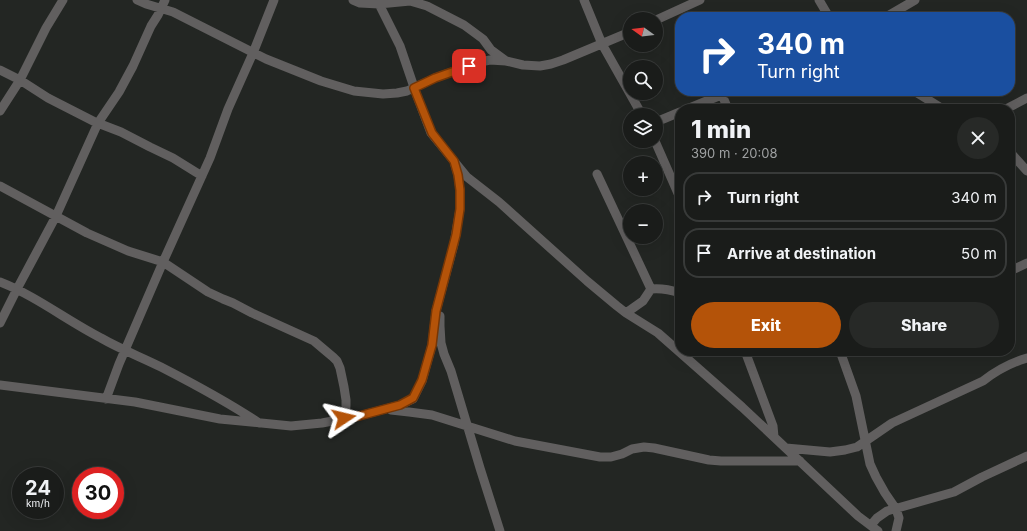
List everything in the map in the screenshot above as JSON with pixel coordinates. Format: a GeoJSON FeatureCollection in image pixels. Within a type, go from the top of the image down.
{"type":"FeatureCollection","features":[{"type":"Feature","properties":{"kind":"street"},"geometry":{"type":"LineString","coordinates":[[0,111],[20,80],[46,28],[63,0]]}},
{"type":"Feature","properties":{"kind":"street"},"geometry":{"type":"LineString","coordinates":[[137,0],[163,4],[172,12],[253,53],[321,81],[354,91],[383,94],[407,91],[435,78],[480,62],[490,60],[506,61],[523,65],[540,66],[552,64],[623,35]]}},
{"type":"Feature","properties":{"kind":"street"},"geometry":{"type":"LineString","coordinates":[[106,399],[112,380],[210,158],[228,109],[253,53],[274,0]]}},
{"type":"Feature","properties":{"kind":"street"},"geometry":{"type":"LineString","coordinates":[[353,0],[360,3],[410,1],[427,6],[464,25],[483,39],[491,50],[506,61]]}},
{"type":"Feature","properties":{"kind":"street"},"geometry":{"type":"LineString","coordinates":[[584,0],[602,44],[638,108]]}},
{"type":"Feature","properties":{"kind":"street"},"geometry":{"type":"LineString","coordinates":[[663,17],[700,0]]}},
{"type":"Feature","properties":{"kind":"street"},"geometry":{"type":"LineString","coordinates":[[819,0],[826,12]]}},
{"type":"Feature","properties":{"kind":"street"},"geometry":{"type":"LineString","coordinates":[[895,12],[915,0]]}},
{"type":"Feature","properties":{"kind":"street"},"geometry":{"type":"LineString","coordinates":[[378,2],[400,46],[414,88],[432,133],[467,177],[499,202],[586,281],[626,313],[658,333],[675,347]]}},
{"type":"Feature","properties":{"kind":"street"},"geometry":{"type":"LineString","coordinates":[[0,323],[56,216],[98,123],[126,78],[163,4]]}},
{"type":"Feature","properties":{"kind":"street"},"geometry":{"type":"LineString","coordinates":[[0,70],[20,80],[48,98],[98,123],[133,137],[173,158],[202,176]]}},
{"type":"Feature","properties":{"kind":"street"},"geometry":{"type":"LineString","coordinates":[[700,104],[720,96]]}},
{"type":"Feature","properties":{"kind":"street"},"geometry":{"type":"LineString","coordinates":[[922,96],[935,104]]}},
{"type":"Feature","properties":{"kind":"street"},"geometry":{"type":"LineString","coordinates":[[1015,104],[1027,98]]}},
{"type":"Feature","properties":{"kind":"street"},"geometry":{"type":"LineString","coordinates":[[663,119],[675,114]]}},
{"type":"Feature","properties":{"kind":"street"},"geometry":{"type":"LineString","coordinates":[[658,148],[675,187]]}},
{"type":"Feature","properties":{"kind":"street"},"geometry":{"type":"LineString","coordinates":[[1015,158],[1027,171]]}},
{"type":"Feature","properties":{"kind":"street"},"geometry":{"type":"LineString","coordinates":[[0,386],[156,406],[220,419],[291,426],[308,425],[359,416],[400,405],[413,398],[422,380],[432,345],[441,292],[454,244],[460,209],[460,190],[454,161]]}},
{"type":"Feature","properties":{"kind":"street"},"geometry":{"type":"LineString","coordinates":[[597,174],[651,289]]}},
{"type":"Feature","properties":{"kind":"street"},"geometry":{"type":"LineString","coordinates":[[0,186],[96,237],[128,251],[163,262],[208,292],[314,341],[328,352],[336,361],[343,380],[346,406],[344,418]]}},
{"type":"Feature","properties":{"kind":"street"},"geometry":{"type":"LineString","coordinates":[[1015,269],[1027,263]]}},
{"type":"Feature","properties":{"kind":"street"},"geometry":{"type":"LineString","coordinates":[[0,282],[35,298],[101,338],[232,405],[260,424]]}},
{"type":"Feature","properties":{"kind":"street"},"geometry":{"type":"LineString","coordinates":[[626,313],[643,301],[651,289]]}},
{"type":"Feature","properties":{"kind":"street"},"geometry":{"type":"LineString","coordinates":[[651,289],[675,292]]}},
{"type":"Feature","properties":{"kind":"street"},"geometry":{"type":"LineString","coordinates":[[441,292],[441,343],[451,370],[500,531]]}},
{"type":"Feature","properties":{"kind":"street"},"geometry":{"type":"LineString","coordinates":[[685,356],[858,516],[874,528],[876,518],[887,511],[954,492],[982,477],[1027,458]]}},
{"type":"Feature","properties":{"kind":"street"},"geometry":{"type":"LineString","coordinates":[[747,356],[773,426],[774,437]]}},
{"type":"Feature","properties":{"kind":"street"},"geometry":{"type":"LineString","coordinates":[[842,356],[856,396],[870,464],[885,493],[896,509],[899,518],[896,531]]}},
{"type":"Feature","properties":{"kind":"street"},"geometry":{"type":"LineString","coordinates":[[786,448],[830,452],[857,447],[892,423],[983,381],[993,372],[1014,362],[1027,358]]}},
{"type":"Feature","properties":{"kind":"street"},"geometry":{"type":"LineString","coordinates":[[384,410],[432,415],[515,441],[600,456],[611,457],[632,449],[644,447],[709,460],[800,461]]}},
{"type":"Feature","properties":{"kind":"route"},"geometry":{"type":"LineString","coordinates":[[344,418],[359,416],[400,405],[413,398],[422,380],[432,345],[436,311],[458,226],[460,190],[454,161],[432,133],[414,88],[435,78],[469,66]]}}]}
